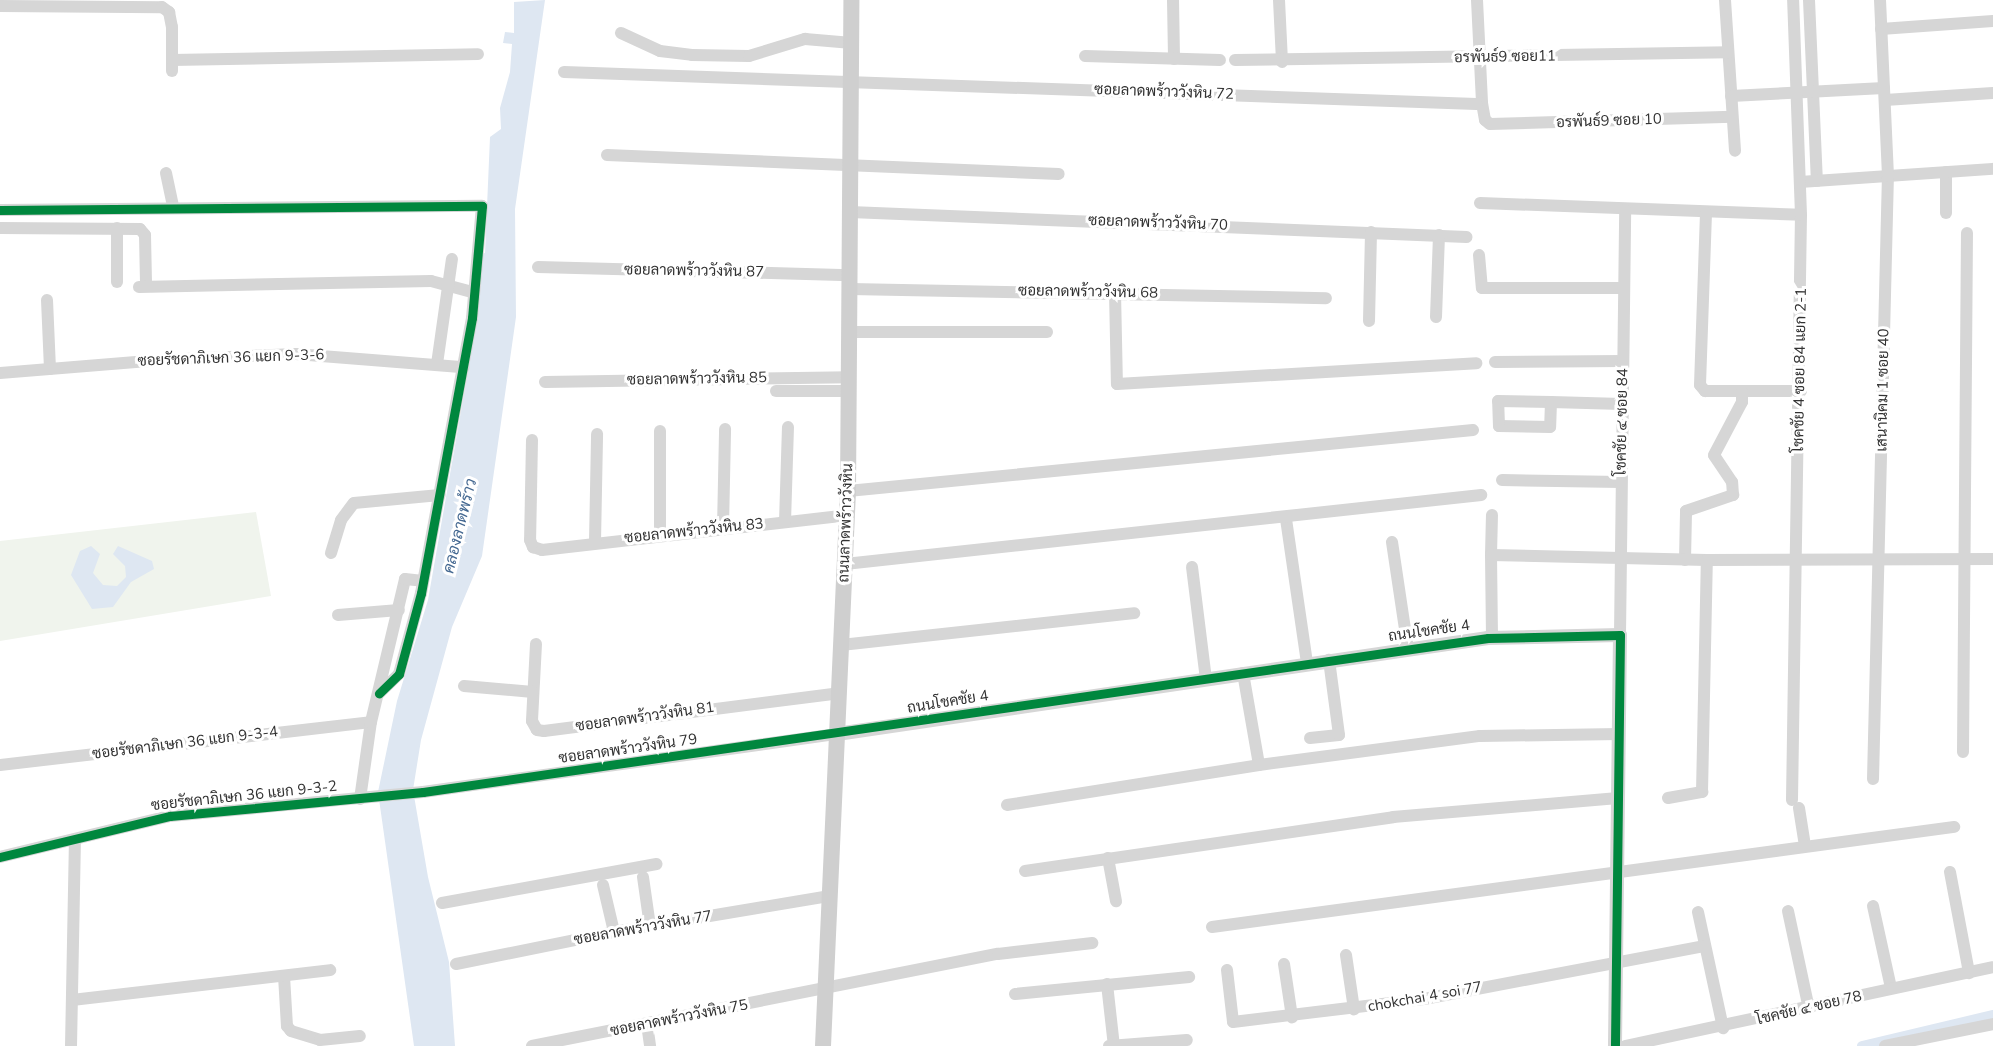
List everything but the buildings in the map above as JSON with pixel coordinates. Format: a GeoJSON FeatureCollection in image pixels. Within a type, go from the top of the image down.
{"type":"FeatureCollection","features":[{"type":"Feature","properties":{"kind":"main road","name":"ถนนลาดพร้าววังหิน"},"geometry":{"type":"LineString","coordinates":[[823,1046],[848,492],[851,0]]}},
{"type":"Feature","properties":{"kind":"street"},"geometry":{"type":"LineString","coordinates":[[1173,0],[1174,59]]}},
{"type":"Feature","properties":{"kind":"street"},"geometry":{"type":"LineString","coordinates":[[1279,0],[1282,62]]}},
{"type":"Feature","properties":{"kind":"street"},"geometry":{"type":"LineString","coordinates":[[1477,0],[1481,58]]}},
{"type":"Feature","properties":{"kind":"street"},"geometry":{"type":"LineString","coordinates":[[1725,0],[1735,152]]}},
{"type":"Feature","properties":{"kind":"street","name":"โชคชัย 4 ซอย 84 แยก 2-1"},"geometry":{"type":"LineString","coordinates":[[1793,0],[1801,215],[1801,391],[1796,559],[1796,804],[1804,846]]}},
{"type":"Feature","properties":{"kind":"street"},"geometry":{"type":"LineString","coordinates":[[1809,0],[1817,181]]}},
{"type":"Feature","properties":{"kind":"street","name":"เสนานิคม 1 ซอย 40"},"geometry":{"type":"LineString","coordinates":[[1873,779],[1888,176],[1880,0]]}},
{"type":"Feature","properties":{"kind":"street"},"geometry":{"type":"LineString","coordinates":[[0,6],[97,3],[156,6],[169,12],[172,66],[478,54]]}},
{"type":"Feature","properties":{"kind":"street"},"geometry":{"type":"LineString","coordinates":[[1881,28],[1993,21]]}},
{"type":"Feature","properties":{"kind":"street"},"geometry":{"type":"LineString","coordinates":[[621,33],[660,51],[692,55],[749,56],[805,39],[852,43]]}},
{"type":"Feature","properties":{"kind":"street","name":"อรพันธ์9 ซอย11"},"geometry":{"type":"LineString","coordinates":[[1235,60],[1282,62],[1728,52]]}},
{"type":"Feature","properties":{"kind":"street"},"geometry":{"type":"LineString","coordinates":[[1085,56],[1220,60]]}},
{"type":"Feature","properties":{"kind":"street","name":"อรพันธ์9 ซอย 10"},"geometry":{"type":"LineString","coordinates":[[1481,58],[1486,123],[1732,117]]}},
{"type":"Feature","properties":{"kind":"street","name":"ซอยลาดพร้าววังหิน 72"},"geometry":{"type":"LineString","coordinates":[[564,72],[1476,104]]}},
{"type":"Feature","properties":{"kind":"street"},"geometry":{"type":"LineString","coordinates":[[1731,96],[1814,92],[1993,93]]}},
{"type":"Feature","properties":{"kind":"street"},"geometry":{"type":"LineString","coordinates":[[607,155],[1059,174]]}},
{"type":"Feature","properties":{"kind":"street"},"geometry":{"type":"LineString","coordinates":[[1800,182],[1993,169]]}},
{"type":"Feature","properties":{"kind":"street"},"geometry":{"type":"LineString","coordinates":[[1946,172],[1946,213]]}},
{"type":"Feature","properties":{"kind":"street"},"geometry":{"type":"LineString","coordinates":[[166,173],[173,207]]}},
{"type":"Feature","properties":{"kind":"street"},"geometry":{"type":"LineString","coordinates":[[1480,203],[1801,215]]}},
{"type":"Feature","properties":{"kind":"street"},"geometry":{"type":"LineString","coordinates":[[0,210],[482,206],[463,367],[423,581],[399,674],[379,693]]}},
{"type":"Feature","properties":{"kind":"street","name":"โชคชัย ๔ ซอย 84"},"geometry":{"type":"LineString","coordinates":[[1620,635],[1625,210]]}},
{"type":"Feature","properties":{"kind":"street","name":"ซอยลาดพร้าววังหิน 70"},"geometry":{"type":"LineString","coordinates":[[850,212],[1466,237]]}},
{"type":"Feature","properties":{"kind":"street"},"geometry":{"type":"LineString","coordinates":[[1706,213],[1700,385],[1705,391],[1801,391]]}},
{"type":"Feature","properties":{"kind":"street"},"geometry":{"type":"LineString","coordinates":[[0,228],[140,229],[145,235],[142,284],[447,283],[472,292]]}},
{"type":"Feature","properties":{"kind":"street"},"geometry":{"type":"LineString","coordinates":[[117,228],[117,282]]}},
{"type":"Feature","properties":{"kind":"street"},"geometry":{"type":"LineString","coordinates":[[1369,321],[1371,232]]}},
{"type":"Feature","properties":{"kind":"street"},"geometry":{"type":"LineString","coordinates":[[1963,752],[1967,233]]}},
{"type":"Feature","properties":{"kind":"street"},"geometry":{"type":"LineString","coordinates":[[1436,317],[1439,235]]}},
{"type":"Feature","properties":{"kind":"street"},"geometry":{"type":"LineString","coordinates":[[1479,255],[1482,288],[1624,288]]}},
{"type":"Feature","properties":{"kind":"street"},"geometry":{"type":"LineString","coordinates":[[437,364],[452,259]]}},
{"type":"Feature","properties":{"kind":"street","name":"ซอยลาดพร้าววังหิน 87"},"geometry":{"type":"LineString","coordinates":[[538,267],[850,282]]}},
{"type":"Feature","properties":{"kind":"street","name":"ซอยลาดพร้าววังหิน 68"},"geometry":{"type":"LineString","coordinates":[[850,282],[1326,298]]}},
{"type":"Feature","properties":{"kind":"street"},"geometry":{"type":"LineString","coordinates":[[1115,292],[1117,384],[1476,363]]}},
{"type":"Feature","properties":{"kind":"street"},"geometry":{"type":"LineString","coordinates":[[47,300],[50,369]]}},
{"type":"Feature","properties":{"kind":"street"},"geometry":{"type":"LineString","coordinates":[[849,332],[1047,332]]}},
{"type":"Feature","properties":{"kind":"street","name":"ซอยรัชดาภิเษก 36 แยก 9-3-6"},"geometry":{"type":"LineString","coordinates":[[0,373],[296,354],[463,367]]}},
{"type":"Feature","properties":{"kind":"street"},"geometry":{"type":"LineString","coordinates":[[1495,362],[1623,361]]}},
{"type":"Feature","properties":{"kind":"street","name":"ซอยลาดพร้าววังหิน 85"},"geometry":{"type":"LineString","coordinates":[[544,382],[849,384]]}},
{"type":"Feature","properties":{"kind":"street"},"geometry":{"type":"LineString","coordinates":[[776,391],[849,384]]}},
{"type":"Feature","properties":{"kind":"street"},"geometry":{"type":"LineString","coordinates":[[1685,560],[1686,511],[1733,495],[1732,482],[1714,455],[1742,402],[1742,392]]}},
{"type":"Feature","properties":{"kind":"street"},"geometry":{"type":"LineString","coordinates":[[1551,402],[1550,427],[1499,426],[1498,402],[1551,402],[1623,404]]}},
{"type":"Feature","properties":{"kind":"street"},"geometry":{"type":"LineString","coordinates":[[785,522],[788,427]]}},
{"type":"Feature","properties":{"kind":"street"},"geometry":{"type":"LineString","coordinates":[[723,528],[725,429]]}},
{"type":"Feature","properties":{"kind":"street"},"geometry":{"type":"LineString","coordinates":[[848,492],[1473,430]]}},
{"type":"Feature","properties":{"kind":"street"},"geometry":{"type":"LineString","coordinates":[[660,431],[660,535]]}},
{"type":"Feature","properties":{"kind":"street"},"geometry":{"type":"LineString","coordinates":[[595,542],[597,434]]}},
{"type":"Feature","properties":{"kind":"street","name":"ซอยลาดพร้าววังหิน 83"},"geometry":{"type":"LineString","coordinates":[[532,440],[530,540],[533,546],[542,550],[595,542],[847,515]]}},
{"type":"Feature","properties":{"kind":"street"},"geometry":{"type":"LineString","coordinates":[[1502,480],[1622,482]]}},
{"type":"Feature","properties":{"kind":"street"},"geometry":{"type":"LineString","coordinates":[[331,553],[341,520],[354,503],[440,495]]}},
{"type":"Feature","properties":{"kind":"street"},"geometry":{"type":"LineString","coordinates":[[845,564],[1286,519],[1481,495]]}},
{"type":"Feature","properties":{"kind":"street"},"geometry":{"type":"LineString","coordinates":[[1492,515],[1492,637]]}},
{"type":"Feature","properties":{"kind":"street"},"geometry":{"type":"LineString","coordinates":[[1286,519],[1307,663]]}},
{"type":"Feature","properties":{"kind":"street"},"geometry":{"type":"LineString","coordinates":[[1392,542],[1408,649]]}},
{"type":"Feature","properties":{"kind":"street"},"geometry":{"type":"LineString","coordinates":[[1491,555],[1685,560],[1993,559]]}},
{"type":"Feature","properties":{"kind":"street"},"geometry":{"type":"LineString","coordinates":[[1668,798],[1702,792],[1707,560]]}},
{"type":"Feature","properties":{"kind":"street"},"geometry":{"type":"LineString","coordinates":[[1192,567],[1206,679]]}},
{"type":"Feature","properties":{"kind":"street"},"geometry":{"type":"LineString","coordinates":[[360,799],[371,722],[405,579],[423,581]]}},
{"type":"Feature","properties":{"kind":"street"},"geometry":{"type":"LineString","coordinates":[[338,615],[399,610]]}},
{"type":"Feature","properties":{"kind":"street"},"geometry":{"type":"LineString","coordinates":[[841,645],[1134,613]]}},
{"type":"Feature","properties":{"kind":"street"},"geometry":{"type":"LineString","coordinates":[[1615,1046],[1620,635]]}},
{"type":"Feature","properties":{"kind":"street","name":"ถนนโชคชัย 4"},"geometry":{"type":"LineString","coordinates":[[837,734],[1492,637],[1620,635]]}},
{"type":"Feature","properties":{"kind":"street","name":"ซอยลาดพร้าววังหิน 81"},"geometry":{"type":"LineString","coordinates":[[536,644],[532,721],[537,730],[544,731],[839,693]]}},
{"type":"Feature","properties":{"kind":"street"},"geometry":{"type":"LineString","coordinates":[[1310,738],[1339,735],[1329,660]]}},
{"type":"Feature","properties":{"kind":"street"},"geometry":{"type":"LineString","coordinates":[[1243,673],[1259,765]]}},
{"type":"Feature","properties":{"kind":"street"},"geometry":{"type":"LineString","coordinates":[[464,686],[533,692]]}},
{"type":"Feature","properties":{"kind":"street","name":"ซอยรัชดาภิเษก 36 แยก 9-3-4"},"geometry":{"type":"LineString","coordinates":[[0,765],[371,722]]}},
{"type":"Feature","properties":{"kind":"street","name":"ซอยลาดพร้าววังหิน 79"},"geometry":{"type":"LineString","coordinates":[[423,792],[837,734]]}},
{"type":"Feature","properties":{"kind":"street"},"geometry":{"type":"LineString","coordinates":[[1007,805],[1259,765],[1480,736],[1619,734]]}},
{"type":"Feature","properties":{"kind":"street","name":"ซอยรัชดาภิเษก 36 แยก 9-3-2"},"geometry":{"type":"LineString","coordinates":[[0,857],[170,816],[423,792]]}},
{"type":"Feature","properties":{"kind":"street"},"geometry":{"type":"LineString","coordinates":[[1025,871],[1393,817],[1618,798]]}},
{"type":"Feature","properties":{"kind":"street"},"geometry":{"type":"LineString","coordinates":[[1212,927],[1954,827]]}},
{"type":"Feature","properties":{"kind":"street"},"geometry":{"type":"LineString","coordinates":[[71,1046],[75,840]]}},
{"type":"Feature","properties":{"kind":"street"},"geometry":{"type":"LineString","coordinates":[[1108,858],[1116,901]]}},
{"type":"Feature","properties":{"kind":"street"},"geometry":{"type":"LineString","coordinates":[[442,903],[656,864]]}},
{"type":"Feature","properties":{"kind":"street"},"geometry":{"type":"LineString","coordinates":[[1950,872],[1968,973]]}},
{"type":"Feature","properties":{"kind":"street"},"geometry":{"type":"LineString","coordinates":[[643,877],[650,926]]}},
{"type":"Feature","properties":{"kind":"street"},"geometry":{"type":"LineString","coordinates":[[603,885],[614,932]]}},
{"type":"Feature","properties":{"kind":"street","name":"ซอยลาดพร้าววังหิน 77"},"geometry":{"type":"LineString","coordinates":[[456,964],[614,932],[830,896]]}},
{"type":"Feature","properties":{"kind":"street"},"geometry":{"type":"LineString","coordinates":[[1873,906],[1890,988]]}},
{"type":"Feature","properties":{"kind":"street"},"geometry":{"type":"LineString","coordinates":[[1788,911],[1809,1009]]}},
{"type":"Feature","properties":{"kind":"street"},"geometry":{"type":"LineString","coordinates":[[1698,912],[1723,1028]]}},
{"type":"Feature","properties":{"kind":"street","name":"ซอยลาดพร้าววังหิน 75"},"geometry":{"type":"LineString","coordinates":[[532,1046],[825,990],[998,954],[1092,944]]}},
{"type":"Feature","properties":{"kind":"street","name":"chokchai 4 soi 77"},"geometry":{"type":"LineString","coordinates":[[1227,970],[1232,1022],[1354,1010],[1705,946]]}},
{"type":"Feature","properties":{"kind":"street"},"geometry":{"type":"LineString","coordinates":[[1346,955],[1354,1010]]}},
{"type":"Feature","properties":{"kind":"street"},"geometry":{"type":"LineString","coordinates":[[1284,964],[1292,1017]]}},
{"type":"Feature","properties":{"kind":"street","name":"โชคชัย ๔ ซอย 78"},"geometry":{"type":"LineString","coordinates":[[1625,1046],[1723,1028],[1890,988],[1993,967]]}},
{"type":"Feature","properties":{"kind":"street"},"geometry":{"type":"LineString","coordinates":[[72,1000],[330,970]]}},
{"type":"Feature","properties":{"kind":"street"},"geometry":{"type":"LineString","coordinates":[[284,976],[287,1026],[291,1031],[321,1040],[360,1036]]}},
{"type":"Feature","properties":{"kind":"street"},"geometry":{"type":"LineString","coordinates":[[1015,994],[1189,977]]}},
{"type":"Feature","properties":{"kind":"street"},"geometry":{"type":"LineString","coordinates":[[1107,984],[1112,1046],[1187,1040]]}},
{"type":"Feature","properties":{"kind":"street"},"geometry":{"type":"LineString","coordinates":[[647,1024],[650,1046]]}},
{"type":"Feature","properties":{"kind":"street"},"geometry":{"type":"LineString","coordinates":[[1885,1046],[1993,1024]]}},
{"type":"Feature","properties":{"kind":"shaded area"},"geometry":{"type":"Polygon","coordinates":[[[256,512],[271,596],[0,641],[0,541],[256,512]]]}},
{"type":"Feature","properties":{"kind":"water","name":"คลองลาดพร้าว"},"geometry":{"type":"Polygon","coordinates":[[[545,0],[515,209],[516,317],[482,556],[452,627],[421,740],[413,790],[428,877],[449,962],[455,1046],[414,1046],[378,792],[397,701],[428,600],[468,371],[480,254],[485,253],[490,137],[501,129],[500,108],[510,72],[512,44],[503,43],[505,32],[514,33],[514,2],[545,0]]]}},
{"type":"Feature","properties":{"kind":"water"},"geometry":{"type":"Polygon","coordinates":[[[91,546],[100,554],[93,573],[103,585],[117,586],[126,577],[125,566],[113,554],[118,546],[152,561],[154,569],[131,582],[113,607],[92,609],[71,575],[80,551],[91,546]]]}},
{"type":"Feature","properties":{"kind":"waterway"},"geometry":{"type":"LineString","coordinates":[[1862,1046],[1993,1015]]}},
{"type":"Feature","properties":{"kind":"cycle path"},"geometry":{"type":"LineString","coordinates":[[0,210],[482,206],[472,318],[421,593],[399,674],[379,693]]}},
{"type":"Feature","properties":{"kind":"cycle path"},"geometry":{"type":"LineString","coordinates":[[0,857],[170,816],[423,792],[1488,638],[1620,635],[1615,1046]]}}]}
